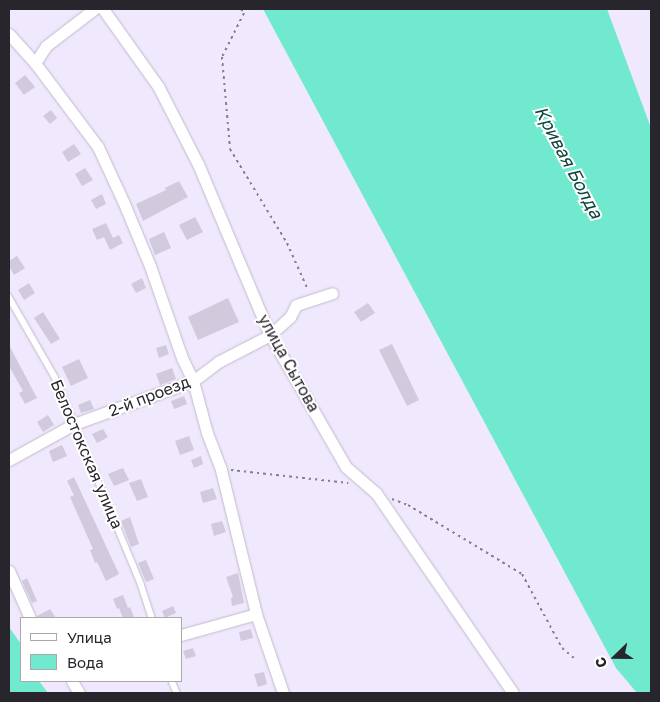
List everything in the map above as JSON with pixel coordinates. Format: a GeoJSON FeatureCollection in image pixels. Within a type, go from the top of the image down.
{"type":"FeatureCollection","features":[{"type":"Feature","properties":{"kind":"street"},"geometry":{"type":"LineString","coordinates":[[35,63],[46,46],[94,9]]}},
{"type":"Feature","properties":{"kind":"street","name":"улица Сытова"},"geometry":{"type":"LineString","coordinates":[[103,9],[158,86],[198,164],[270,335],[346,467],[376,493],[513,693]]}},
{"type":"Feature","properties":{"kind":"street"},"geometry":{"type":"LineString","coordinates":[[9,34],[35,63],[98,147],[150,266],[182,358],[193,381],[206,433],[221,470],[256,614],[282,693]]}},
{"type":"Feature","properties":{"kind":"street","name":"2-й проезд"},"geometry":{"type":"LineString","coordinates":[[9,460],[74,424],[193,381],[218,362],[270,335],[290,317],[296,304],[332,292]]}},
{"type":"Feature","properties":{"kind":"street"},"geometry":{"type":"LineString","coordinates":[[9,571],[30,617]]}},
{"type":"Feature","properties":{"kind":"street"},"geometry":{"type":"LineString","coordinates":[[182,635],[256,614]]}},
{"type":"Feature","properties":{"kind":"street"},"geometry":{"type":"LineString","coordinates":[[73,682],[79,693]]}},
{"type":"Feature","properties":{"kind":"lane","name":"Белостокская улица"},"geometry":{"type":"LineString","coordinates":[[9,297],[55,377],[137,575],[152,617]]}},
{"type":"Feature","properties":{"kind":"path"},"geometry":{"type":"LineString","coordinates":[[241,9],[244,13],[222,57],[230,149],[288,243],[312,299]]}},
{"type":"Feature","properties":{"kind":"path"},"geometry":{"type":"LineString","coordinates":[[221,470],[342,481],[351,484]]}},
{"type":"Feature","properties":{"kind":"path"},"geometry":{"type":"LineString","coordinates":[[376,493],[408,505],[522,574],[562,648],[574,658]]}},
{"type":"Feature","properties":{"kind":"water","name":"Кривая Болда"},"geometry":{"type":"Polygon","coordinates":[[[263,9],[607,9],[651,128],[651,693],[637,693],[616,668],[263,9]]]}},
{"type":"Feature","properties":{"kind":"water"},"geometry":{"type":"Polygon","coordinates":[[[9,627],[20,643],[20,682],[40,682],[48,693],[9,693],[9,627]]]}},
{"type":"Feature","properties":{"kind":"building"},"geometry":{"type":"Polygon","coordinates":[[[25,75],[35,87],[24,95],[15,83],[25,75]]]}},
{"type":"Feature","properties":{"kind":"building"},"geometry":{"type":"Polygon","coordinates":[[[51,110],[57,118],[50,124],[43,116],[51,110]]]}},
{"type":"Feature","properties":{"kind":"building"},"geometry":{"type":"Polygon","coordinates":[[[74,144],[81,154],[68,162],[62,152],[74,144]]]}},
{"type":"Feature","properties":{"kind":"building"},"geometry":{"type":"Polygon","coordinates":[[[85,168],[93,180],[82,186],[75,174],[85,168]]]}},
{"type":"Feature","properties":{"kind":"building"},"geometry":{"type":"Polygon","coordinates":[[[179,181],[188,197],[143,221],[136,204],[166,190],[165,188],[179,181]]]}},
{"type":"Feature","properties":{"kind":"building"},"geometry":{"type":"Polygon","coordinates":[[[102,194],[106,204],[96,209],[91,200],[102,194]]]}},
{"type":"Feature","properties":{"kind":"building"},"geometry":{"type":"Polygon","coordinates":[[[195,217],[203,232],[187,240],[179,225],[195,217]]]}},
{"type":"Feature","properties":{"kind":"building"},"geometry":{"type":"Polygon","coordinates":[[[106,223],[113,238],[119,235],[123,243],[110,250],[104,237],[97,240],[92,229],[106,223]]]}},
{"type":"Feature","properties":{"kind":"building"},"geometry":{"type":"Polygon","coordinates":[[[164,232],[171,248],[155,255],[149,239],[164,232]]]}},
{"type":"Feature","properties":{"kind":"building"},"geometry":{"type":"Polygon","coordinates":[[[17,256],[25,268],[14,275],[9,266],[9,261],[17,256]]]}},
{"type":"Feature","properties":{"kind":"building"},"geometry":{"type":"Polygon","coordinates":[[[142,278],[146,288],[136,293],[131,284],[142,278]]]}},
{"type":"Feature","properties":{"kind":"building"},"geometry":{"type":"Polygon","coordinates":[[[29,283],[35,293],[24,300],[18,290],[29,283]]]}},
{"type":"Feature","properties":{"kind":"building"},"geometry":{"type":"Polygon","coordinates":[[[228,298],[239,322],[198,340],[188,317],[228,298]]]}},
{"type":"Feature","properties":{"kind":"building"},"geometry":{"type":"Polygon","coordinates":[[[368,303],[375,313],[361,322],[354,312],[368,303]]]}},
{"type":"Feature","properties":{"kind":"building"},"geometry":{"type":"Polygon","coordinates":[[[43,312],[60,339],[51,344],[34,318],[43,312]]]}},
{"type":"Feature","properties":{"kind":"building"},"geometry":{"type":"Polygon","coordinates":[[[392,344],[419,400],[407,406],[379,350],[392,344]]]}},
{"type":"Feature","properties":{"kind":"building"},"geometry":{"type":"Polygon","coordinates":[[[9,345],[37,398],[25,404],[19,393],[23,391],[9,366],[9,345]]]}},
{"type":"Feature","properties":{"kind":"building"},"geometry":{"type":"Polygon","coordinates":[[[166,345],[169,354],[159,358],[156,348],[166,345]]]}},
{"type":"Feature","properties":{"kind":"building"},"geometry":{"type":"Polygon","coordinates":[[[79,359],[88,378],[71,386],[62,367],[79,359]]]}},
{"type":"Feature","properties":{"kind":"building"},"geometry":{"type":"Polygon","coordinates":[[[172,368],[176,379],[160,385],[156,374],[172,368]]]}},
{"type":"Feature","properties":{"kind":"building"},"geometry":{"type":"Polygon","coordinates":[[[184,396],[187,404],[174,409],[171,401],[184,396]]]}},
{"type":"Feature","properties":{"kind":"building"},"geometry":{"type":"Polygon","coordinates":[[[90,400],[94,409],[81,413],[78,405],[90,400]]]}},
{"type":"Feature","properties":{"kind":"building"},"geometry":{"type":"Polygon","coordinates":[[[48,415],[54,425],[43,432],[37,422],[48,415]]]}},
{"type":"Feature","properties":{"kind":"building"},"geometry":{"type":"Polygon","coordinates":[[[103,429],[108,437],[97,443],[92,434],[103,429]]]}},
{"type":"Feature","properties":{"kind":"building"},"geometry":{"type":"Polygon","coordinates":[[[189,436],[194,450],[180,455],[175,441],[189,436]]]}},
{"type":"Feature","properties":{"kind":"building"},"geometry":{"type":"Polygon","coordinates":[[[62,445],[67,456],[53,462],[49,451],[62,445]]]}},
{"type":"Feature","properties":{"kind":"building"},"geometry":{"type":"Polygon","coordinates":[[[201,456],[203,464],[194,468],[191,460],[201,456]]]}},
{"type":"Feature","properties":{"kind":"building"},"geometry":{"type":"Polygon","coordinates":[[[123,468],[129,480],[114,486],[108,474],[123,468]]]}},
{"type":"Feature","properties":{"kind":"building"},"geometry":{"type":"Polygon","coordinates":[[[74,477],[119,574],[106,581],[97,562],[95,563],[90,550],[93,549],[70,497],[74,495],[67,481],[74,477]]]}},
{"type":"Feature","properties":{"kind":"building"},"geometry":{"type":"Polygon","coordinates":[[[141,479],[148,497],[137,501],[129,483],[141,479]]]}},
{"type":"Feature","properties":{"kind":"building"},"geometry":{"type":"Polygon","coordinates":[[[213,488],[217,499],[203,503],[200,492],[213,488]]]}},
{"type":"Feature","properties":{"kind":"building"},"geometry":{"type":"Polygon","coordinates":[[[130,517],[139,544],[131,547],[121,521],[130,517]]]}},
{"type":"Feature","properties":{"kind":"building"},"geometry":{"type":"Polygon","coordinates":[[[222,521],[226,532],[214,536],[211,524],[222,521]]]}},
{"type":"Feature","properties":{"kind":"building"},"geometry":{"type":"Polygon","coordinates":[[[146,560],[154,579],[146,582],[138,563],[146,560]]]}},
{"type":"Feature","properties":{"kind":"building"},"geometry":{"type":"Polygon","coordinates":[[[238,573],[244,603],[232,606],[231,598],[233,597],[226,577],[238,573]]]}},
{"type":"Feature","properties":{"kind":"building"},"geometry":{"type":"Polygon","coordinates":[[[27,578],[37,601],[32,603],[22,581],[27,578]]]}},
{"type":"Feature","properties":{"kind":"building"},"geometry":{"type":"Polygon","coordinates":[[[123,595],[134,617],[123,617],[113,599],[123,595]]]}},
{"type":"Feature","properties":{"kind":"building"},"geometry":{"type":"Polygon","coordinates":[[[173,606],[176,613],[165,617],[162,611],[173,606]]]}},
{"type":"Feature","properties":{"kind":"building"},"geometry":{"type":"Polygon","coordinates":[[[50,609],[55,617],[37,617],[50,609]]]}},
{"type":"Feature","properties":{"kind":"building"},"geometry":{"type":"Polygon","coordinates":[[[251,629],[253,638],[241,641],[239,632],[251,629]]]}},
{"type":"Feature","properties":{"kind":"building"},"geometry":{"type":"Polygon","coordinates":[[[193,648],[196,656],[186,659],[183,651],[193,648]]]}},
{"type":"Feature","properties":{"kind":"building"},"geometry":{"type":"Polygon","coordinates":[[[264,672],[267,684],[258,687],[254,674],[264,672]]]}}]}
